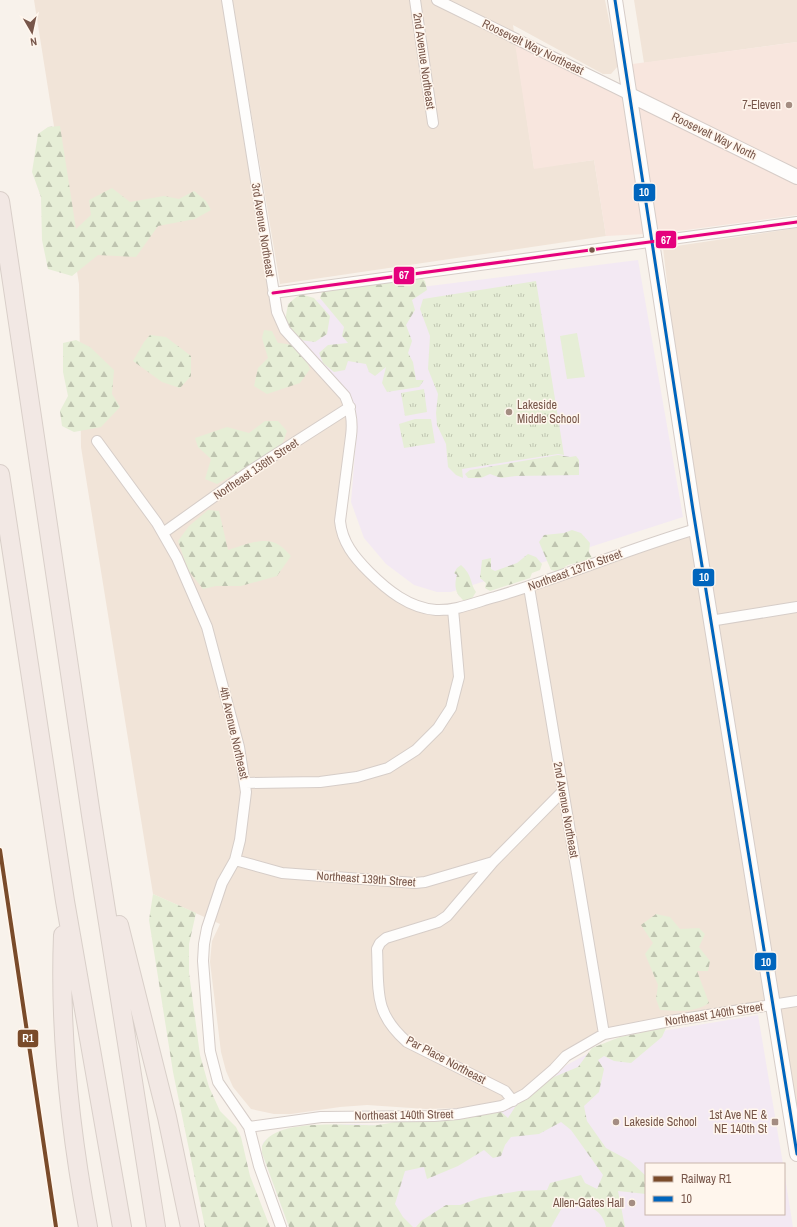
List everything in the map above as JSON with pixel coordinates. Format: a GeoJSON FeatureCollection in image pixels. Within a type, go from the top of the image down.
{"type":"FeatureCollection","features":[{"type":"Feature","properties":{"kind":"highway"},"geometry":{"type":"LineString","coordinates":[[0,201],[92,816],[156,1227]]}},
{"type":"Feature","properties":{"kind":"highway"},"geometry":{"type":"LineString","coordinates":[[0,474],[65,901],[122,1227]]}},
{"type":"Feature","properties":{"kind":"highway"},"geometry":{"type":"LineString","coordinates":[[92,816],[167,1117],[190,1227]]}},
{"type":"Feature","properties":{"kind":"highway"},"geometry":{"type":"LineString","coordinates":[[65,901],[61,979],[67,1097],[88,1227]]}},
{"type":"Feature","properties":{"kind":"street","name":"3rd Avenue Northeast"},"geometry":{"type":"LineString","coordinates":[[227,0],[277,312],[285,330],[345,396],[350,407],[352,424],[340,521],[341,532],[347,546],[364,566],[394,594],[413,604],[424,607],[436,610],[453,609]]}},
{"type":"Feature","properties":{"kind":"street","name":"2nd Avenue Northeast"},"geometry":{"type":"LineString","coordinates":[[415,0],[432,123]]}},
{"type":"Feature","properties":{"kind":"street","name":"Roosevelt Way Northeast"},"geometry":{"type":"LineString","coordinates":[[437,0],[630,95]]}},
{"type":"Feature","properties":{"kind":"street"},"geometry":{"type":"LineString","coordinates":[[615,0],[710,621],[797,1154]]}},
{"type":"Feature","properties":{"kind":"street","name":"Roosevelt Way North"},"geometry":{"type":"LineString","coordinates":[[630,95],[797,177]]}},
{"type":"Feature","properties":{"kind":"street"},"geometry":{"type":"LineString","coordinates":[[274,293],[797,222]]}},
{"type":"Feature","properties":{"kind":"street","name":"Northeast 136th Street"},"geometry":{"type":"LineString","coordinates":[[163,533],[250,471],[350,407]]}},
{"type":"Feature","properties":{"kind":"street","name":"4th Avenue Northeast"},"geometry":{"type":"LineString","coordinates":[[97,441],[163,533],[184,572],[207,627],[239,747],[245,783],[243,821],[235,860],[222,883],[207,928],[203,961],[212,1063],[218,1082],[249,1126],[259,1166],[281,1227]]}},
{"type":"Feature","properties":{"kind":"street","name":"Northeast 137th Street"},"geometry":{"type":"LineString","coordinates":[[453,609],[529,587],[621,553],[696,529]]}},
{"type":"Feature","properties":{"kind":"street","name":"2nd Avenue Northeast"},"geometry":{"type":"LineString","coordinates":[[529,587],[604,1034]]}},
{"type":"Feature","properties":{"kind":"street"},"geometry":{"type":"LineString","coordinates":[[710,621],[797,607]]}},
{"type":"Feature","properties":{"kind":"street"},"geometry":{"type":"LineString","coordinates":[[245,783],[320,782],[358,777],[388,768],[416,750],[438,728],[451,708],[458,677],[453,609]]}},
{"type":"Feature","properties":{"kind":"street","name":"Northeast 139th Street"},"geometry":{"type":"LineString","coordinates":[[235,860],[282,873],[415,883],[425,882],[493,862],[563,791]]}},
{"type":"Feature","properties":{"kind":"street","name":"Par Place Northeast"},"geometry":{"type":"LineString","coordinates":[[493,862],[447,916],[438,922],[386,938],[380,943],[377,949],[379,996],[386,1018],[395,1031],[407,1042],[505,1091],[513,1101]]}},
{"type":"Feature","properties":{"kind":"street","name":"Northeast 140th Street"},"geometry":{"type":"LineString","coordinates":[[249,1126],[321,1117],[434,1116],[458,1114],[502,1106],[525,1094],[554,1069],[566,1056],[604,1034],[677,1019],[797,1001]]}},
{"type":"Feature","properties":{"kind":"shaded area"},"geometry":{"type":"Polygon","coordinates":[[[34,0],[226,0],[277,312],[350,407],[340,521],[364,566],[413,605],[453,609],[696,529],[663,248],[797,228],[797,1154],[773,1004],[604,1034],[513,1101],[459,1108],[426,1109],[367,1105],[291,1114],[274,1114],[251,1109],[233,1087],[226,1071],[221,1052],[210,962],[212,941],[220,924],[153,894],[81,447],[79,284],[34,0]]]}},
{"type":"Feature","properties":{"kind":"shaded area"},"geometry":{"type":"Polygon","coordinates":[[[232,0],[605,0],[618,66],[611,74],[603,74],[513,25],[534,168],[594,160],[606,236],[280,284],[232,0]]]}},
{"type":"Feature","properties":{"kind":"shaded area"},"geometry":{"type":"Polygon","coordinates":[[[634,0],[797,0],[797,42],[644,63],[634,0]]]}},
{"type":"Feature","properties":{"kind":"shaded area"},"geometry":{"type":"Polygon","coordinates":[[[514,37],[629,95],[625,65],[797,42],[797,215],[664,233],[606,236],[594,160],[534,169],[514,37]]]}},
{"type":"Feature","properties":{"kind":"shaded area","name":"Lakeside Middle School"},"geometry":{"type":"Polygon","coordinates":[[[638,260],[683,517],[451,592],[437,592],[414,585],[386,564],[364,538],[351,502],[357,429],[348,395],[303,341],[291,317],[292,303],[638,260]]]}},
{"type":"Feature","properties":{"kind":"shaded area","name":"Lakeside School"},"geometry":{"type":"Polygon","coordinates":[[[758,1015],[783,1163],[645,1163],[645,1215],[785,1215],[785,1177],[793,1227],[289,1227],[262,1153],[264,1141],[277,1133],[314,1126],[348,1124],[378,1125],[491,1114],[519,1103],[536,1092],[565,1066],[600,1047],[650,1033],[758,1015]]]}},
{"type":"Feature","properties":{"kind":"green space"},"geometry":{"type":"Polygon","coordinates":[[[60,126],[76,229],[91,215],[89,200],[112,188],[130,202],[164,196],[179,199],[194,191],[206,201],[211,210],[195,219],[158,226],[136,257],[98,255],[72,276],[48,269],[42,240],[41,197],[32,172],[38,134],[48,127],[60,126]]]}},
{"type":"Feature","properties":{"kind":"green space"},"geometry":{"type":"Polygon","coordinates":[[[420,277],[425,281],[427,290],[412,300],[415,310],[406,325],[412,341],[408,353],[413,362],[416,380],[424,380],[419,387],[387,392],[382,383],[386,367],[375,376],[369,372],[366,364],[348,361],[345,370],[334,372],[323,363],[319,353],[328,345],[348,343],[342,336],[344,327],[320,298],[323,289],[382,280],[401,281],[420,277]]]}},
{"type":"Feature","properties":{"kind":"green space"},"geometry":{"type":"Polygon","coordinates":[[[536,281],[564,455],[558,454],[462,469],[463,478],[456,475],[448,467],[446,444],[437,425],[436,413],[438,394],[428,369],[430,336],[420,309],[423,299],[536,281]]]}},
{"type":"Feature","properties":{"kind":"green space"},"geometry":{"type":"Polygon","coordinates":[[[300,294],[314,298],[330,316],[327,334],[315,342],[300,340],[285,321],[288,304],[300,294]]]}},
{"type":"Feature","properties":{"kind":"green space"},"geometry":{"type":"Polygon","coordinates":[[[264,330],[272,331],[278,343],[290,345],[299,350],[310,369],[300,383],[267,394],[254,386],[258,368],[268,358],[262,338],[264,330]]]}},
{"type":"Feature","properties":{"kind":"green space"},"geometry":{"type":"Polygon","coordinates":[[[577,333],[585,377],[567,379],[560,336],[577,333]]]}},
{"type":"Feature","properties":{"kind":"green space"},"geometry":{"type":"Polygon","coordinates":[[[150,335],[166,337],[191,356],[191,376],[180,388],[162,382],[133,361],[150,335]]]}},
{"type":"Feature","properties":{"kind":"green space"},"geometry":{"type":"Polygon","coordinates":[[[76,340],[90,347],[114,370],[112,394],[120,407],[101,427],[74,432],[62,426],[60,411],[68,396],[63,372],[63,343],[76,340]]]}},
{"type":"Feature","properties":{"kind":"green space"},"geometry":{"type":"Polygon","coordinates":[[[424,389],[427,412],[405,416],[401,393],[424,389]]]}},
{"type":"Feature","properties":{"kind":"green space"},"geometry":{"type":"Polygon","coordinates":[[[415,419],[431,419],[435,443],[404,448],[399,424],[415,419]]]}},
{"type":"Feature","properties":{"kind":"green space"},"geometry":{"type":"Polygon","coordinates":[[[265,421],[278,421],[287,431],[281,448],[217,484],[205,479],[211,459],[198,447],[195,438],[227,427],[249,433],[265,421]]]}},
{"type":"Feature","properties":{"kind":"green space"},"geometry":{"type":"Polygon","coordinates":[[[558,455],[570,457],[576,456],[579,460],[579,475],[516,476],[501,478],[490,474],[481,478],[468,478],[465,474],[470,470],[558,455]]]}},
{"type":"Feature","properties":{"kind":"green space"},"geometry":{"type":"Polygon","coordinates":[[[208,510],[219,511],[228,550],[261,541],[274,542],[284,549],[291,556],[277,576],[241,586],[216,586],[203,589],[188,570],[178,541],[189,526],[208,510]]]}},
{"type":"Feature","properties":{"kind":"green space"},"geometry":{"type":"Polygon","coordinates":[[[572,530],[581,533],[590,543],[589,552],[592,558],[586,563],[574,563],[568,565],[559,572],[551,570],[539,542],[544,535],[564,533],[572,530]]]}},
{"type":"Feature","properties":{"kind":"green space"},"geometry":{"type":"Polygon","coordinates":[[[528,554],[536,557],[542,564],[540,570],[532,573],[530,578],[490,591],[485,588],[486,583],[480,578],[482,560],[491,558],[491,569],[495,571],[517,563],[528,554]]]}},
{"type":"Feature","properties":{"kind":"green space"},"geometry":{"type":"Polygon","coordinates":[[[461,565],[469,575],[476,592],[471,600],[463,600],[458,595],[456,589],[457,575],[454,573],[461,565]]]}},
{"type":"Feature","properties":{"kind":"green space"},"geometry":{"type":"Polygon","coordinates":[[[153,894],[196,913],[189,944],[189,973],[200,1055],[209,1087],[220,1111],[236,1127],[241,1137],[250,1176],[270,1227],[205,1227],[173,1072],[149,920],[153,894]]]}},
{"type":"Feature","properties":{"kind":"green space"},"geometry":{"type":"Polygon","coordinates":[[[656,914],[670,917],[680,929],[699,928],[705,934],[699,947],[710,961],[708,971],[697,971],[709,1003],[686,1011],[660,1010],[656,999],[658,985],[645,954],[653,943],[641,925],[656,914]]]}},
{"type":"Feature","properties":{"kind":"green space"},"geometry":{"type":"Polygon","coordinates":[[[664,1024],[666,1028],[662,1037],[631,1063],[614,1061],[604,1056],[598,1060],[604,1069],[599,1092],[584,1106],[587,1121],[606,1148],[630,1161],[645,1175],[645,1194],[618,1191],[625,1227],[606,1227],[602,1216],[599,1213],[590,1207],[574,1201],[563,1206],[551,1227],[416,1227],[421,1221],[446,1205],[460,1205],[480,1198],[519,1191],[547,1190],[550,1183],[581,1175],[585,1183],[597,1189],[603,1175],[571,1130],[561,1122],[539,1134],[511,1137],[505,1145],[501,1156],[493,1158],[484,1150],[458,1166],[427,1179],[424,1167],[405,1171],[395,1204],[403,1217],[413,1227],[289,1227],[262,1153],[262,1146],[270,1137],[282,1130],[315,1125],[378,1125],[402,1120],[499,1110],[508,1118],[515,1107],[549,1079],[578,1067],[592,1048],[620,1037],[641,1033],[651,1027],[664,1024]]]}},
{"type":"Feature","properties":{"kind":"rail line","name":"R1"},"geometry":{"type":"LineString","coordinates":[[0,850],[56,1227]]}},
{"type":"Feature","properties":{"kind":"transit line","name":"10"},"geometry":{"type":"LineString","coordinates":[[615,0],[693,510],[797,1154]]}},
{"type":"Feature","properties":{"kind":"transit line","name":"67"},"geometry":{"type":"LineString","coordinates":[[273,293],[797,222]]}},
{"type":"Feature","properties":{"kind":"place","name":"7-Eleven"},"geometry":{"type":"Point","coordinates":[789,105]}},
{"type":"Feature","properties":{"kind":"place","name":"Lakeside Middle School"},"geometry":{"type":"Point","coordinates":[509,412]}},
{"type":"Feature","properties":{"kind":"place","name":"Lakeside School"},"geometry":{"type":"Point","coordinates":[616,1122]}},
{"type":"Feature","properties":{"kind":"place","name":"1st Ave NE & NE 140th St"},"geometry":{"type":"Point","coordinates":[775,1122]}},
{"type":"Feature","properties":{"kind":"place","name":"Allen-Gates Hall"},"geometry":{"type":"Point","coordinates":[632,1203]}}]}
